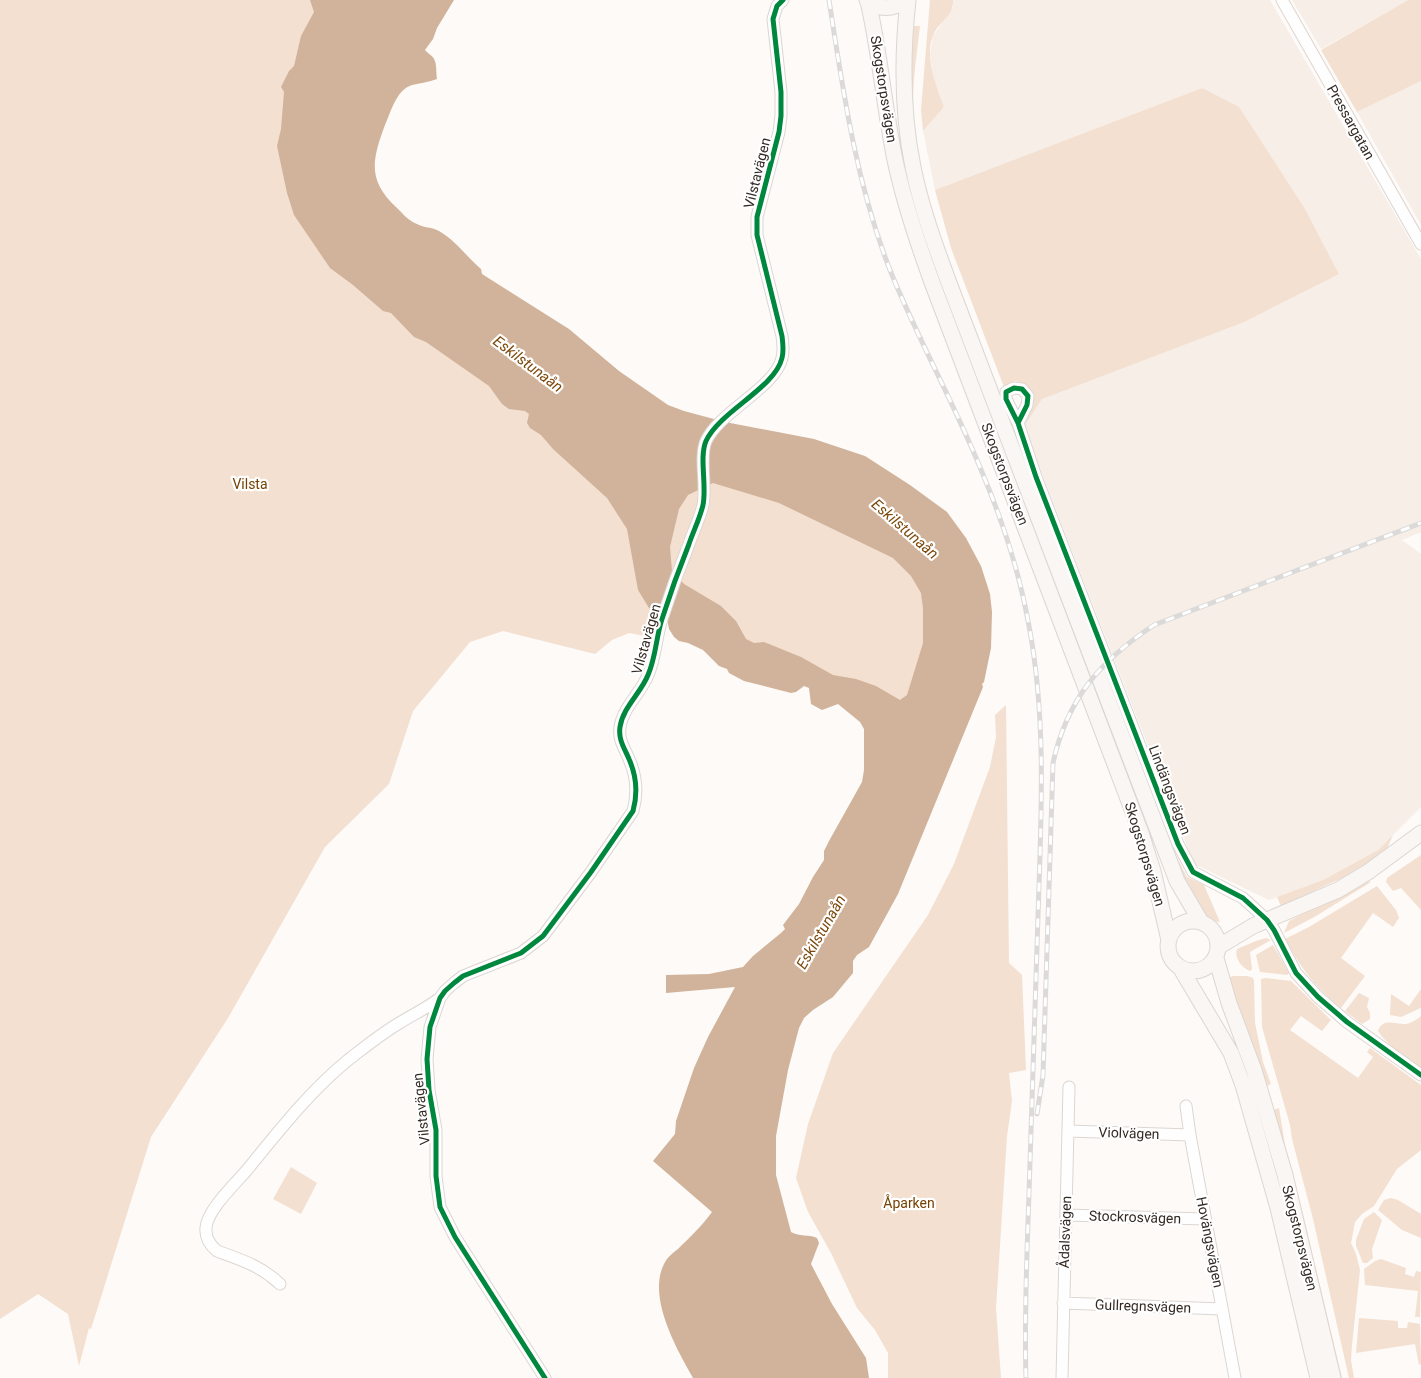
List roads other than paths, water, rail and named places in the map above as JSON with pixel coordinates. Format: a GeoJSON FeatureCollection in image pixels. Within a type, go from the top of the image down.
{"type":"FeatureCollection","features":[{"type":"Feature","properties":{"kind":"main road"},"geometry":{"type":"LineString","coordinates":[[867,0],[877,6],[886,8],[907,0]]}},
{"type":"Feature","properties":{"kind":"main road","name":"Skogstorpsvägen"},"geometry":{"type":"LineString","coordinates":[[867,0],[874,26],[895,159],[910,222],[932,285],[1141,833],[1153,871],[1169,940]]}},
{"type":"Feature","properties":{"kind":"main road","name":"Skogstorpsvägen"},"geometry":{"type":"LineString","coordinates":[[907,0],[904,102],[913,167],[928,222],[949,283],[1177,881],[1206,925]]}},
{"type":"Feature","properties":{"kind":"main road"},"geometry":{"type":"LineString","coordinates":[[1260,923],[1225,929],[1190,921],[1180,925],[1174,931],[1169,940],[1169,954],[1181,969],[1192,972],[1203,970],[1211,964],[1217,953],[1260,923],[1338,890],[1368,872],[1421,833]]}},
{"type":"Feature","properties":{"kind":"main road"},"geometry":{"type":"LineString","coordinates":[[1206,925],[1216,936],[1217,953]]}},
{"type":"Feature","properties":{"kind":"main road","name":"Skogstorpsvägen"},"geometry":{"type":"LineString","coordinates":[[1217,953],[1229,1003],[1254,1070],[1280,1156],[1333,1378]]}},
{"type":"Feature","properties":{"kind":"main road","name":"Skogstorpsvägen"},"geometry":{"type":"LineString","coordinates":[[1181,969],[1231,1053],[1243,1085],[1278,1208],[1318,1378]]}},
{"type":"Feature","properties":{"kind":"street","name":"Vilstavägen"},"geometry":{"type":"LineString","coordinates":[[545,1378],[456,1237],[440,1207],[436,1176],[436,1130],[429,1090],[427,1058],[430,1026],[440,998],[445,991],[463,976],[516,956],[543,936],[627,822],[633,811],[637,787],[635,775],[620,740],[621,721],[626,710],[640,691],[649,672],[662,620],[703,506],[704,450],[710,435],[722,420],[772,376],[782,360],[784,349],[782,336],[757,235],[757,217],[779,132],[781,116],[781,92],[773,19],[778,6],[783,0]]}},
{"type":"Feature","properties":{"kind":"street","name":"Pressargatan"},"geometry":{"type":"LineString","coordinates":[[1282,0],[1421,244]]}},
{"type":"Feature","properties":{"kind":"street","name":"Lindängsvägen"},"geometry":{"type":"LineString","coordinates":[[1018,423],[1036,477],[1186,861],[1193,872],[1243,898],[1260,923],[1274,930],[1296,973],[1318,997],[1347,1022],[1421,1075]]}},
{"type":"Feature","properties":{"kind":"street"},"geometry":{"type":"LineString","coordinates":[[280,1284],[255,1265],[217,1251],[212,1247],[206,1236],[206,1227],[212,1213],[275,1135],[330,1076],[388,1031],[426,1009],[440,998]]}},
{"type":"Feature","properties":{"kind":"street","name":"Ådalsvägen"},"geometry":{"type":"LineString","coordinates":[[1062,1378],[1069,1087]]}},
{"type":"Feature","properties":{"kind":"street","name":"Hovängsvägen"},"geometry":{"type":"LineString","coordinates":[[1186,1106],[1235,1378]]}},
{"type":"Feature","properties":{"kind":"street","name":"Violvägen"},"geometry":{"type":"LineString","coordinates":[[1069,1131],[1190,1135]]}},
{"type":"Feature","properties":{"kind":"street","name":"Stockrosvägen"},"geometry":{"type":"LineString","coordinates":[[1066,1215],[1205,1219]]}},
{"type":"Feature","properties":{"kind":"street","name":"Gullregnsvägen"},"geometry":{"type":"LineString","coordinates":[[1063,1303],[1222,1309]]}},
{"type":"Feature","properties":{"kind":"water","name":"Eskilstunaån"},"geometry":{"type":"Polygon","coordinates":[[[310,0],[454,0],[425,50],[435,61],[437,79],[406,88],[398,96],[385,125],[377,149],[375,169],[377,179],[387,198],[414,223],[445,235],[481,269],[482,274],[569,329],[619,371],[668,405],[725,422],[814,439],[865,456],[947,512],[966,538],[981,566],[990,594],[992,612],[991,648],[982,684],[983,687],[898,894],[869,947],[857,955],[853,961],[853,973],[833,997],[804,1018],[799,1028],[788,1070],[776,1136],[776,1175],[791,1232],[817,1238],[819,1243],[811,1264],[832,1304],[866,1358],[869,1378],[693,1378],[671,1336],[665,1320],[659,1287],[661,1272],[667,1259],[696,1231],[712,1212],[653,1161],[675,1134],[676,1121],[694,1068],[708,1037],[735,987],[666,993],[666,975],[709,974],[743,967],[785,929],[783,925],[799,904],[824,860],[824,851],[862,782],[864,770],[864,729],[860,722],[838,704],[822,710],[811,704],[809,688],[804,686],[791,693],[744,681],[729,673],[727,669],[719,666],[703,650],[679,641],[674,637],[669,629],[667,618],[649,608],[638,590],[627,529],[607,498],[553,449],[541,435],[530,428],[527,423],[529,414],[525,411],[509,409],[502,404],[489,386],[426,342],[414,337],[391,313],[383,311],[330,268],[294,215],[287,193],[277,146],[281,129],[284,92],[281,87],[289,71],[294,66],[301,36],[314,12],[310,0]],[[713,483],[688,495],[679,509],[670,547],[672,571],[684,584],[721,606],[736,621],[746,639],[754,643],[764,642],[801,657],[833,675],[856,679],[876,686],[900,700],[907,695],[923,643],[921,593],[911,576],[893,558],[779,503],[713,483]]]}},
{"type":"Feature","properties":{"kind":"railway"},"geometry":{"type":"LineString","coordinates":[[829,0],[859,170],[878,237],[901,296],[973,451],[998,513],[1011,550],[1021,588],[1035,662],[1041,734],[1041,807],[1026,1285],[1026,1378]]}},
{"type":"Feature","properties":{"kind":"railway"},"geometry":{"type":"LineString","coordinates":[[1037,1114],[1043,1075],[1053,763],[1067,720],[1088,684],[1117,653],[1154,625],[1421,523]]}},
{"type":"Feature","properties":{"kind":"park label","name":"Vilsta"},"geometry":{"type":"Point","coordinates":[250,484]}},
{"type":"Feature","properties":{"kind":"park label","name":"Åparken"},"geometry":{"type":"Point","coordinates":[909,1203]}}]}
